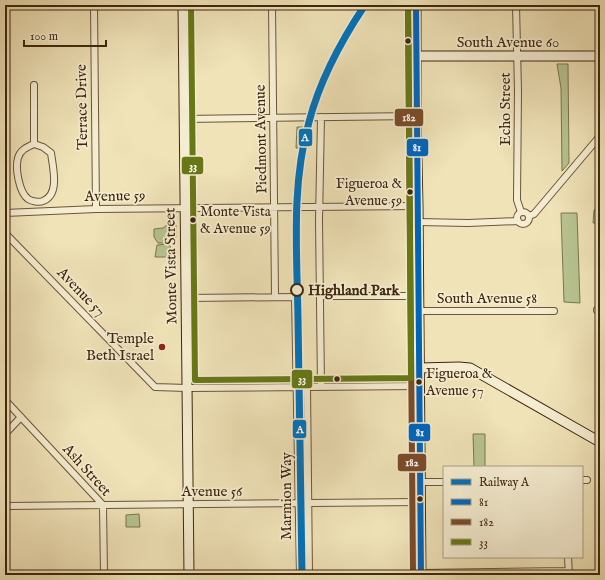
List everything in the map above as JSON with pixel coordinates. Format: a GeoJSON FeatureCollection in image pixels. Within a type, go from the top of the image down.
{"type":"FeatureCollection","features":[{"type":"Feature","properties":{"kind":"street","name":"Terrace Drive"},"geometry":{"type":"LineString","coordinates":[[94,5],[96,209]]}},
{"type":"Feature","properties":{"kind":"street","name":"Monte Vista Street"},"geometry":{"type":"LineString","coordinates":[[183,5],[189,575]]}},
{"type":"Feature","properties":{"kind":"street","name":"Piedmont Avenue"},"geometry":{"type":"LineString","coordinates":[[272,5],[275,297]]}},
{"type":"Feature","properties":{"kind":"street"},"geometry":{"type":"LineString","coordinates":[[416,5],[421,574],[568,573],[568,558]]}},
{"type":"Feature","properties":{"kind":"street","name":"Echo Street"},"geometry":{"type":"LineString","coordinates":[[516,5],[517,200],[521,212]]}},
{"type":"Feature","properties":{"kind":"street","name":"South Avenue 60"},"geometry":{"type":"LineString","coordinates":[[417,56],[600,56]]}},
{"type":"Feature","properties":{"kind":"street"},"geometry":{"type":"LineString","coordinates":[[34,85],[34,144]]}},
{"type":"Feature","properties":{"kind":"street"},"geometry":{"type":"LineString","coordinates":[[183,119],[416,116]]}},
{"type":"Feature","properties":{"kind":"street"},"geometry":{"type":"LineString","coordinates":[[321,117],[321,386]]}},
{"type":"Feature","properties":{"kind":"street"},"geometry":{"type":"LineString","coordinates":[[529,216],[534,214],[600,136]]}},
{"type":"Feature","properties":{"kind":"street"},"geometry":{"type":"LineString","coordinates":[[34,144],[43,147],[51,153],[54,172],[54,189],[48,199],[40,202],[28,199],[20,189],[17,171],[18,157],[24,148],[34,144]]}},
{"type":"Feature","properties":{"kind":"street"},"geometry":{"type":"LineString","coordinates":[[40,202],[40,212]]}},
{"type":"Feature","properties":{"kind":"street","name":"Avenue 59"},"geometry":{"type":"LineString","coordinates":[[5,214],[96,209],[418,206]]}},
{"type":"Feature","properties":{"kind":"street"},"geometry":{"type":"LineString","coordinates":[[518,221],[517,216],[521,212],[525,212],[529,216]]}},
{"type":"Feature","properties":{"kind":"street"},"geometry":{"type":"LineString","coordinates":[[418,222],[468,223],[518,221],[522,224],[529,220],[529,216]]}},
{"type":"Feature","properties":{"kind":"street","name":"Avenue 57"},"geometry":{"type":"LineString","coordinates":[[5,233],[155,387],[419,386]]}},
{"type":"Feature","properties":{"kind":"street"},"geometry":{"type":"LineString","coordinates":[[320,296],[419,296]]}},
{"type":"Feature","properties":{"kind":"street"},"geometry":{"type":"LineString","coordinates":[[186,298],[275,297]]}},
{"type":"Feature","properties":{"kind":"street","name":"Marmion Way"},"geometry":{"type":"LineString","coordinates":[[275,297],[295,297],[300,575]]}},
{"type":"Feature","properties":{"kind":"street","name":"South Avenue 58"},"geometry":{"type":"LineString","coordinates":[[419,311],[554,311]]}},
{"type":"Feature","properties":{"kind":"street"},"geometry":{"type":"LineString","coordinates":[[420,368],[470,368],[600,442]]}},
{"type":"Feature","properties":{"kind":"street","name":"Marmion Way"},"geometry":{"type":"LineString","coordinates":[[307,386],[309,575]]}},
{"type":"Feature","properties":{"kind":"street","name":"Ash Street"},"geometry":{"type":"LineString","coordinates":[[5,400],[103,505],[104,575]]}},
{"type":"Feature","properties":{"kind":"street"},"geometry":{"type":"LineString","coordinates":[[5,434],[21,417]]}},
{"type":"Feature","properties":{"kind":"street"},"geometry":{"type":"LineString","coordinates":[[420,482],[443,482]]}},
{"type":"Feature","properties":{"kind":"street","name":"Avenue 56"},"geometry":{"type":"LineString","coordinates":[[5,506],[420,502]]}},
{"type":"Feature","properties":{"kind":"green space"},"geometry":{"type":"Polygon","coordinates":[[[557,64],[568,64],[569,163],[562,171],[561,88],[557,64]]]}},
{"type":"Feature","properties":{"kind":"green space"},"geometry":{"type":"Polygon","coordinates":[[[297,127],[304,127],[300,148],[296,148],[297,127]]]}},
{"type":"Feature","properties":{"kind":"green space"},"geometry":{"type":"Polygon","coordinates":[[[600,204],[600,223],[593,223],[594,210],[600,204]]]}},
{"type":"Feature","properties":{"kind":"green space"},"geometry":{"type":"Polygon","coordinates":[[[561,213],[577,213],[580,303],[564,302],[561,213]]]}},
{"type":"Feature","properties":{"kind":"green space"},"geometry":{"type":"Polygon","coordinates":[[[167,225],[176,225],[176,237],[166,243],[158,243],[154,237],[154,229],[163,228],[167,225]]]}},
{"type":"Feature","properties":{"kind":"green space"},"geometry":{"type":"Polygon","coordinates":[[[168,244],[171,251],[176,251],[176,257],[155,257],[157,245],[168,244]]]}},
{"type":"Feature","properties":{"kind":"green space"},"geometry":{"type":"Polygon","coordinates":[[[473,434],[485,434],[485,466],[474,466],[473,434]]]}},
{"type":"Feature","properties":{"kind":"green space"},"geometry":{"type":"Polygon","coordinates":[[[139,514],[140,527],[126,527],[126,515],[139,514]]]}},
{"type":"Feature","properties":{"kind":"rail line","name":"A"},"geometry":{"type":"LineString","coordinates":[[302,575],[296,244],[297,195],[303,146],[319,91],[332,61],[365,5]]}},
{"type":"Feature","properties":{"kind":"transit line","name":"33"},"geometry":{"type":"LineString","coordinates":[[191,5],[195,380],[411,378],[408,5]]}},
{"type":"Feature","properties":{"kind":"transit line","name":"182"},"geometry":{"type":"LineString","coordinates":[[408,5],[413,575]]}},
{"type":"Feature","properties":{"kind":"transit line","name":"81"},"geometry":{"type":"LineString","coordinates":[[416,5],[421,575]]}},
{"type":"Feature","properties":{"kind":"place","name":"Figueroa & Avenue 59"},"geometry":{"type":"Point","coordinates":[410,192]}},
{"type":"Feature","properties":{"kind":"place","name":"Monte Vista & Avenue 59"},"geometry":{"type":"Point","coordinates":[193,220]}},
{"type":"Feature","properties":{"kind":"place","name":"Highland Park"},"geometry":{"type":"Point","coordinates":[297,290]}},
{"type":"Feature","properties":{"kind":"place","name":"Temple Beth Israel"},"geometry":{"type":"Point","coordinates":[162,347]}},
{"type":"Feature","properties":{"kind":"place","name":"Figueroa & Avenue 57"},"geometry":{"type":"Point","coordinates":[419,382]}}]}
